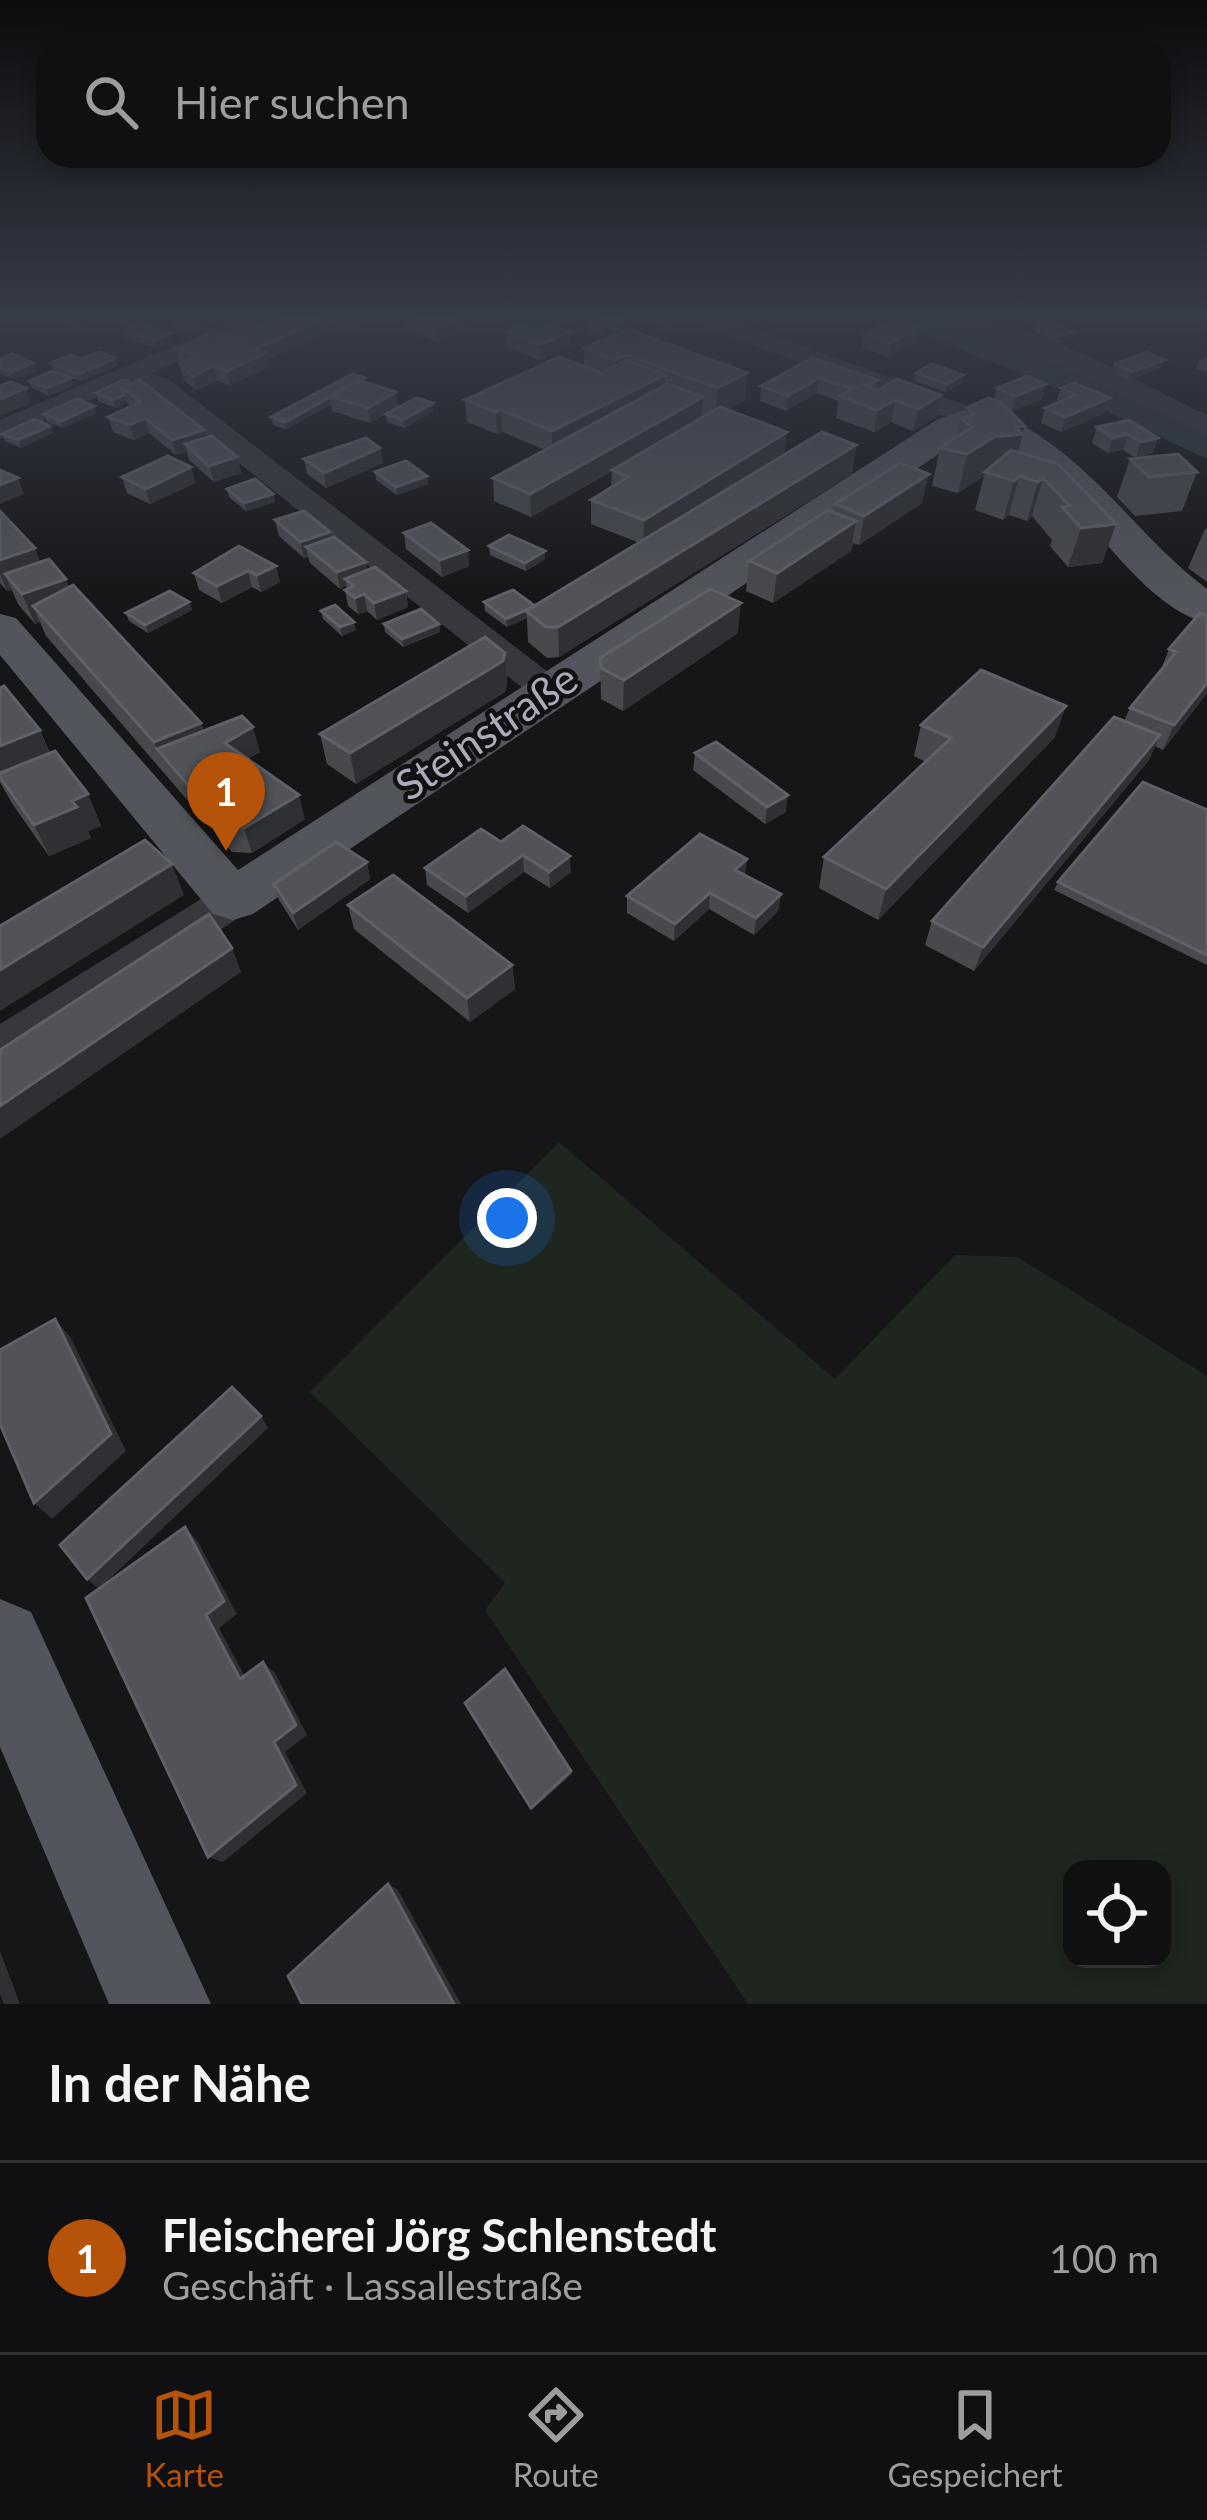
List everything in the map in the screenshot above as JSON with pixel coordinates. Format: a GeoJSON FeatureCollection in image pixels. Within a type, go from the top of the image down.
{"type":"FeatureCollection","features":[{"type":"Feature","properties":{"kind":"main road"},"geometry":{"type":"LineString","coordinates":[[975,418],[1048,456],[1156,572],[1207,610]]}},
{"type":"Feature","properties":{"kind":"main road","name":"Steinstraße"},"geometry":{"type":"LineString","coordinates":[[232,900],[951,428],[975,418]]}},
{"type":"Feature","properties":{"kind":"main road"},"geometry":{"type":"LineString","coordinates":[[0,627],[232,900]]}},
{"type":"Feature","properties":{"kind":"main road"},"geometry":{"type":"LineString","coordinates":[[0,1643],[160,2004]]}},
{"type":"Feature","properties":{"kind":"street"},"geometry":{"type":"LineString","coordinates":[[0,430],[40,413]]}},
{"type":"Feature","properties":{"kind":"street"},"geometry":{"type":"LineString","coordinates":[[193,413],[548,690]]}},
{"type":"Feature","properties":{"kind":"street"},"geometry":{"type":"LineString","coordinates":[[960,413],[975,418]]}},
{"type":"Feature","properties":{"kind":"street"},"geometry":{"type":"LineString","coordinates":[[1179,413],[1207,426]]}},
{"type":"Feature","properties":{"kind":"street","name":"Steinstraße"},"geometry":{"type":"LineString","coordinates":[[0,1049],[232,900]]}},
{"type":"Feature","properties":{"kind":"shaded area"},"geometry":{"type":"Polygon","coordinates":[[[1124,413],[1163,413],[1207,433],[1207,458],[1124,413]]]}},
{"type":"Feature","properties":{"kind":"shaded area"},"geometry":{"type":"Polygon","coordinates":[[[559,1142],[835,1379],[955,1255],[1018,1257],[1207,1376],[1207,2004],[748,2004],[485,1610],[505,1583],[310,1392],[559,1142]]]}},
{"type":"Feature","properties":{"kind":"building"},"geometry":{"type":"Polygon","coordinates":[[[47,413],[80,413],[61,421],[47,413]]]}},
{"type":"Feature","properties":{"kind":"building"},"geometry":{"type":"Polygon","coordinates":[[[118,413],[182,413],[204,430],[172,440],[145,418],[130,425],[108,417],[118,413]]]}},
{"type":"Feature","properties":{"kind":"building"},"geometry":{"type":"Polygon","coordinates":[[[279,413],[302,413],[285,422],[271,417],[279,413]]]}},
{"type":"Feature","properties":{"kind":"building"},"geometry":{"type":"Polygon","coordinates":[[[389,413],[416,413],[403,420],[389,413]]]}},
{"type":"Feature","properties":{"kind":"building"},"geometry":{"type":"Polygon","coordinates":[[[507,413],[589,413],[552,431],[507,413]]]}},
{"type":"Feature","properties":{"kind":"building"},"geometry":{"type":"Polygon","coordinates":[[[614,413],[675,413],[530,494],[493,478],[614,413]]]}},
{"type":"Feature","properties":{"kind":"building"},"geometry":{"type":"Polygon","coordinates":[[[711,413],[735,413],[787,432],[644,520],[591,500],[628,477],[612,470],[711,413]]]}},
{"type":"Feature","properties":{"kind":"building"},"geometry":{"type":"Polygon","coordinates":[[[972,413],[1012,413],[1025,426],[1016,427],[1022,434],[994,437],[967,454],[940,448],[972,427],[960,418],[975,416],[972,413]]]}},
{"type":"Feature","properties":{"kind":"building"},"geometry":{"type":"Polygon","coordinates":[[[35,419],[50,426],[18,440],[2,434],[35,419]]]}},
{"type":"Feature","properties":{"kind":"building"},"geometry":{"type":"Polygon","coordinates":[[[1129,420],[1158,438],[1141,442],[1128,434],[1113,438],[1097,427],[1129,420]]]}},
{"type":"Feature","properties":{"kind":"building"},"geometry":{"type":"Polygon","coordinates":[[[822,432],[856,445],[558,627],[546,627],[526,611],[822,432]]]}},
{"type":"Feature","properties":{"kind":"building"},"geometry":{"type":"Polygon","coordinates":[[[212,436],[237,457],[209,466],[185,444],[212,436]]]}},
{"type":"Feature","properties":{"kind":"building"},"geometry":{"type":"Polygon","coordinates":[[[366,438],[380,448],[324,473],[304,459],[366,438]]]}},
{"type":"Feature","properties":{"kind":"building"},"geometry":{"type":"Polygon","coordinates":[[[1011,450],[1058,464],[1116,524],[1081,528],[1062,507],[1070,506],[1043,478],[1038,482],[1019,476],[1014,481],[985,472],[1011,450]]]}},
{"type":"Feature","properties":{"kind":"building"},"geometry":{"type":"Polygon","coordinates":[[[1178,454],[1197,472],[1149,477],[1130,459],[1178,454]]]}},
{"type":"Feature","properties":{"kind":"building"},"geometry":{"type":"Polygon","coordinates":[[[168,456],[191,467],[146,489],[122,477],[168,456]]]}},
{"type":"Feature","properties":{"kind":"building"},"geometry":{"type":"Polygon","coordinates":[[[406,461],[427,476],[396,487],[375,472],[406,461]]]}},
{"type":"Feature","properties":{"kind":"building"},"geometry":{"type":"Polygon","coordinates":[[[900,463],[929,474],[864,516],[835,504],[900,463]]]}},
{"type":"Feature","properties":{"kind":"building"},"geometry":{"type":"Polygon","coordinates":[[[0,470],[18,478],[0,485],[0,470]]]}},
{"type":"Feature","properties":{"kind":"building"},"geometry":{"type":"Polygon","coordinates":[[[255,479],[273,494],[244,503],[227,489],[255,479]]]}},
{"type":"Feature","properties":{"kind":"building"},"geometry":{"type":"Polygon","coordinates":[[[828,510],[856,521],[777,573],[749,561],[828,510]]]}},
{"type":"Feature","properties":{"kind":"building"},"geometry":{"type":"Polygon","coordinates":[[[0,511],[35,548],[0,560],[0,511]]]}},
{"type":"Feature","properties":{"kind":"building"},"geometry":{"type":"Polygon","coordinates":[[[304,511],[330,532],[300,542],[275,520],[304,511]]]}},
{"type":"Feature","properties":{"kind":"building"},"geometry":{"type":"Polygon","coordinates":[[[431,523],[468,550],[440,560],[404,533],[431,523]]]}},
{"type":"Feature","properties":{"kind":"building"},"geometry":{"type":"Polygon","coordinates":[[[509,535],[545,551],[525,563],[489,546],[509,535]]]}},
{"type":"Feature","properties":{"kind":"building"},"geometry":{"type":"Polygon","coordinates":[[[334,537],[366,562],[337,572],[306,547],[334,537]]]}},
{"type":"Feature","properties":{"kind":"building"},"geometry":{"type":"Polygon","coordinates":[[[239,546],[276,566],[257,575],[248,571],[217,586],[194,573],[239,546]]]}},
{"type":"Feature","properties":{"kind":"building"},"geometry":{"type":"Polygon","coordinates":[[[49,559],[66,579],[22,594],[5,574],[49,559]]]}},
{"type":"Feature","properties":{"kind":"building"},"geometry":{"type":"Polygon","coordinates":[[[375,567],[406,591],[374,603],[364,594],[355,598],[345,590],[354,586],[345,579],[375,567]]]}},
{"type":"Feature","properties":{"kind":"building"},"geometry":{"type":"Polygon","coordinates":[[[73,585],[201,723],[154,742],[33,606],[73,585]]]}},
{"type":"Feature","properties":{"kind":"building"},"geometry":{"type":"Polygon","coordinates":[[[710,589],[741,603],[624,680],[601,668],[600,658],[710,589]]]}},
{"type":"Feature","properties":{"kind":"building"},"geometry":{"type":"Polygon","coordinates":[[[513,590],[535,606],[506,619],[484,602],[513,590]]]}},
{"type":"Feature","properties":{"kind":"building"},"geometry":{"type":"Polygon","coordinates":[[[170,591],[189,602],[145,625],[126,613],[170,591]]]}},
{"type":"Feature","properties":{"kind":"building"},"geometry":{"type":"Polygon","coordinates":[[[335,605],[354,622],[340,627],[321,611],[335,605]]]}},
{"type":"Feature","properties":{"kind":"building"},"geometry":{"type":"Polygon","coordinates":[[[421,609],[439,624],[402,639],[384,624],[421,609]]]}},
{"type":"Feature","properties":{"kind":"building"},"geometry":{"type":"Polygon","coordinates":[[[1200,613],[1207,616],[1207,683],[1174,725],[1130,708],[1176,652],[1169,649],[1200,613]]]}},
{"type":"Feature","properties":{"kind":"building"},"geometry":{"type":"Polygon","coordinates":[[[485,637],[505,653],[503,661],[350,753],[320,734],[485,637]]]}},
{"type":"Feature","properties":{"kind":"building"},"geometry":{"type":"Polygon","coordinates":[[[981,670],[1066,706],[886,889],[824,857],[951,738],[921,725],[981,670]]]}},
{"type":"Feature","properties":{"kind":"building"},"geometry":{"type":"Polygon","coordinates":[[[4,686],[40,730],[0,746],[0,688],[4,686]]]}},
{"type":"Feature","properties":{"kind":"building"},"geometry":{"type":"Polygon","coordinates":[[[242,716],[253,727],[225,743],[299,795],[244,828],[224,827],[157,749],[242,716]]]}},
{"type":"Feature","properties":{"kind":"building"},"geometry":{"type":"Polygon","coordinates":[[[1114,717],[1160,735],[983,947],[932,921],[1114,717]]]}},
{"type":"Feature","properties":{"kind":"building"},"geometry":{"type":"Polygon","coordinates":[[[716,742],[788,795],[767,807],[695,753],[716,742]]]}},
{"type":"Feature","properties":{"kind":"building"},"geometry":{"type":"Polygon","coordinates":[[[55,751],[88,794],[72,801],[77,807],[34,825],[0,773],[55,751]]]}},
{"type":"Feature","properties":{"kind":"building"},"geometry":{"type":"Polygon","coordinates":[[[1143,782],[1207,810],[1207,955],[1058,882],[1143,782]]]}},
{"type":"Feature","properties":{"kind":"building"},"geometry":{"type":"Polygon","coordinates":[[[523,826],[570,856],[549,872],[523,855],[466,896],[425,868],[481,829],[501,842],[523,826]]]}},
{"type":"Feature","properties":{"kind":"building"},"geometry":{"type":"Polygon","coordinates":[[[700,834],[747,859],[735,870],[781,894],[756,918],[710,893],[675,924],[627,896],[700,834]]]}},
{"type":"Feature","properties":{"kind":"building"},"geometry":{"type":"Polygon","coordinates":[[[145,840],[172,864],[0,970],[0,926],[145,840]]]}},
{"type":"Feature","properties":{"kind":"building"},"geometry":{"type":"Polygon","coordinates":[[[336,842],[367,862],[293,913],[274,884],[336,842]]]}},
{"type":"Feature","properties":{"kind":"building"},"geometry":{"type":"Polygon","coordinates":[[[393,875],[512,965],[467,998],[348,905],[393,875]]]}},
{"type":"Feature","properties":{"kind":"building"},"geometry":{"type":"Polygon","coordinates":[[[209,914],[232,948],[0,1106],[0,1050],[209,914]]]}},
{"type":"Feature","properties":{"kind":"building"},"geometry":{"type":"Polygon","coordinates":[[[55,1319],[111,1434],[34,1503],[0,1424],[0,1350],[55,1319]]]}},
{"type":"Feature","properties":{"kind":"building"},"geometry":{"type":"Polygon","coordinates":[[[232,1387],[261,1416],[87,1579],[60,1545],[232,1387]]]}},
{"type":"Feature","properties":{"kind":"building"},"geometry":{"type":"Polygon","coordinates":[[[185,1527],[224,1601],[206,1615],[240,1679],[263,1662],[296,1725],[274,1742],[296,1785],[208,1857],[86,1598],[185,1527]]]}},
{"type":"Feature","properties":{"kind":"building"},"geometry":{"type":"Polygon","coordinates":[[[505,1669],[571,1771],[531,1808],[465,1703],[505,1669]]]}},
{"type":"Feature","properties":{"kind":"building"},"geometry":{"type":"Polygon","coordinates":[[[388,1884],[454,2004],[302,2004],[288,1976],[388,1884]]]}},
{"type":"Feature","properties":{"kind":"waterway"},"geometry":{"type":"LineString","coordinates":[[1139,413],[1207,446]]}},
{"type":"Feature","properties":{"kind":"place","name":"Fleischerei Jörg Schlenstedt"},"geometry":{"type":"Point","coordinates":[226,851]}}]}
